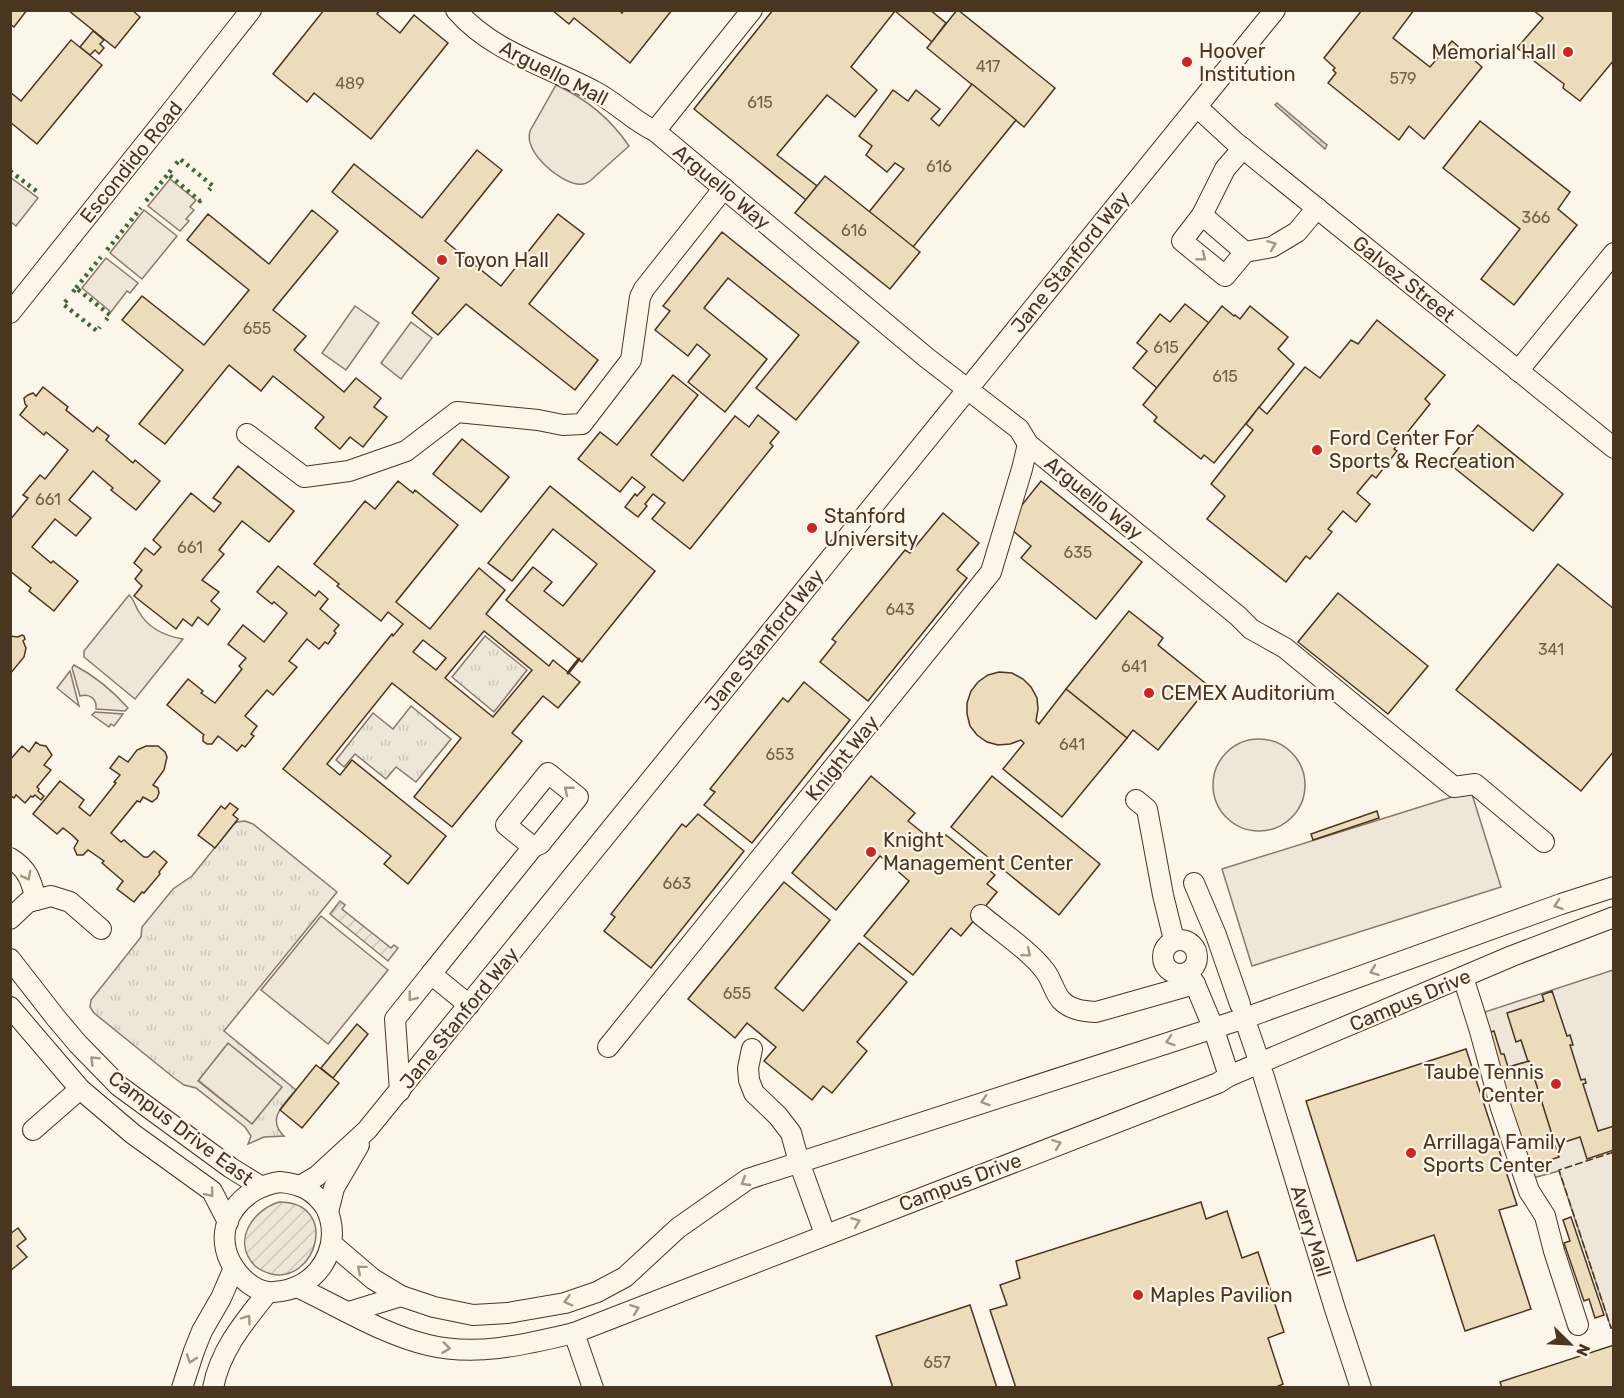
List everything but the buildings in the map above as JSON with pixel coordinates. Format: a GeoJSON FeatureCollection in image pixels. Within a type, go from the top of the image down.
{"type":"FeatureCollection","features":[{"type":"Feature","properties":{"kind":"street","name":"Escondido Road"},"geometry":{"type":"LineString","coordinates":[[10,313],[251,10]]}},
{"type":"Feature","properties":{"kind":"street","name":"Arguello Mall"},"geometry":{"type":"LineString","coordinates":[[456,10],[462,18],[491,41],[545,69],[595,91],[655,131]]}},
{"type":"Feature","properties":{"kind":"street"},"geometry":{"type":"LineString","coordinates":[[655,131],[752,10]]}},
{"type":"Feature","properties":{"kind":"street","name":"Jane Stanford Way"},"geometry":{"type":"LineString","coordinates":[[332,1244],[332,1227],[328,1212],[334,1188],[368,1130],[1275,10]]}},
{"type":"Feature","properties":{"kind":"street","name":"Galvez Street"},"geometry":{"type":"LineString","coordinates":[[1197,107],[1243,148],[1614,448]]}},
{"type":"Feature","properties":{"kind":"street","name":"Arguello Way"},"geometry":{"type":"LineString","coordinates":[[655,131],[967,390],[1019,429],[1028,444],[1251,629],[1285,648],[1454,787],[1475,784],[1544,842]]}},
{"type":"Feature","properties":{"kind":"street"},"geometry":{"type":"LineString","coordinates":[[1243,148],[1225,169],[1202,215],[1182,242],[1225,276],[1245,252],[1272,247],[1298,232],[1317,208]]}},
{"type":"Feature","properties":{"kind":"street"},"geometry":{"type":"LineString","coordinates":[[247,434],[304,477],[349,471],[406,452],[458,412],[538,420],[563,425],[582,424],[631,360],[640,297],[644,289],[724,188]]}},
{"type":"Feature","properties":{"kind":"street"},"geometry":{"type":"LineString","coordinates":[[1202,215],[1245,252]]}},
{"type":"Feature","properties":{"kind":"street"},"geometry":{"type":"LineString","coordinates":[[1518,371],[1614,253]]}},
{"type":"Feature","properties":{"kind":"street","name":"Knight Way"},"geometry":{"type":"LineString","coordinates":[[608,1047],[991,572],[1028,444]]}},
{"type":"Feature","properties":{"kind":"street"},"geometry":{"type":"LineString","coordinates":[[1136,800],[1147,809],[1174,940],[1184,940],[1196,950],[1197,960],[1191,978],[1213,1027],[1229,1076]]}},
{"type":"Feature","properties":{"kind":"street"},"geometry":{"type":"LineString","coordinates":[[399,1091],[395,1018],[533,847]]}},
{"type":"Feature","properties":{"kind":"street"},"geometry":{"type":"LineString","coordinates":[[10,858],[26,871],[36,900]]}},
{"type":"Feature","properties":{"kind":"street"},"geometry":{"type":"LineString","coordinates":[[1194,883],[1216,935],[1240,1004]]}},
{"type":"Feature","properties":{"kind":"street","name":"Campus Drive"},"geometry":{"type":"LineString","coordinates":[[332,1244],[373,1279],[401,1296],[434,1307],[473,1315],[508,1313],[565,1303],[592,1294],[625,1277],[678,1228],[748,1179],[1245,1018],[1614,887]]}},
{"type":"Feature","properties":{"kind":"street"},"geometry":{"type":"LineString","coordinates":[[10,919],[28,902],[51,896],[70,902],[101,929]]}},
{"type":"Feature","properties":{"kind":"street"},"geometry":{"type":"LineString","coordinates":[[981,915],[1035,960],[1051,980],[1061,1000],[1072,1008],[1096,1012],[1191,978]]}},
{"type":"Feature","properties":{"kind":"street","name":"Campus Drive"},"geometry":{"type":"LineString","coordinates":[[297,1287],[390,1333],[429,1346],[464,1350],[503,1348],[574,1333],[1218,1083],[1229,1076],[1512,956],[1614,917]]}},
{"type":"Feature","properties":{"kind":"street","name":"Campus Drive East"},"geometry":{"type":"LineString","coordinates":[[10,959],[78,1044],[119,1086],[231,1168],[260,1186]]}},
{"type":"Feature","properties":{"kind":"street"},"geometry":{"type":"LineString","coordinates":[[431,974],[469,1005]]}},
{"type":"Feature","properties":{"kind":"street"},"geometry":{"type":"LineString","coordinates":[[1463,977],[1501,1108],[1529,1191],[1545,1216],[1578,1325]]}},
{"type":"Feature","properties":{"kind":"street","name":"Campus Drive East"},"geometry":{"type":"LineString","coordinates":[[10,1007],[80,1089],[133,1134],[212,1191],[228,1222]]}},
{"type":"Feature","properties":{"kind":"street","name":"Avery Mall"},"geometry":{"type":"LineString","coordinates":[[1246,1023],[1361,1388]]}},
{"type":"Feature","properties":{"kind":"street"},"geometry":{"type":"LineString","coordinates":[[752,1049],[748,1068],[749,1080],[754,1093],[778,1116],[791,1134],[825,1234]]}},
{"type":"Feature","properties":{"kind":"street"},"geometry":{"type":"LineString","coordinates":[[33,1130],[80,1089]]}},
{"type":"Feature","properties":{"kind":"street","name":"Jane Stanford Way"},"geometry":{"type":"LineString","coordinates":[[300,1186],[317,1176],[368,1130]]}},
{"type":"Feature","properties":{"kind":"street"},"geometry":{"type":"LineString","coordinates":[[170,1160],[210,1152]]}},
{"type":"Feature","properties":{"kind":"street"},"geometry":{"type":"LineString","coordinates":[[328,1212],[319,1198],[300,1186],[280,1182],[260,1186],[245,1196],[234,1208],[225,1234],[226,1247],[234,1269],[249,1283],[268,1292],[297,1287],[315,1276],[325,1263],[332,1244]]}},
{"type":"Feature","properties":{"kind":"street"},"geometry":{"type":"LineString","coordinates":[[182,1388],[194,1351],[234,1269]]}},
{"type":"Feature","properties":{"kind":"street"},"geometry":{"type":"LineString","coordinates":[[213,1388],[221,1359],[248,1317],[268,1292]]}},
{"type":"Feature","properties":{"kind":"street"},"geometry":{"type":"LineString","coordinates":[[349,1312],[401,1296]]}},
{"type":"Feature","properties":{"kind":"street"},"geometry":{"type":"LineString","coordinates":[[206,1324],[221,1359]]}},
{"type":"Feature","properties":{"kind":"street"},"geometry":{"type":"LineString","coordinates":[[574,1333],[593,1388]]}},
{"type":"Feature","properties":{"kind":"green space"},"geometry":{"type":"Polygon","coordinates":[[[556,85],[578,96],[597,110],[629,146],[584,184],[569,182],[552,171],[532,148],[530,131],[556,85]]]}},
{"type":"Feature","properties":{"kind":"green space"},"geometry":{"type":"Polygon","coordinates":[[[10,177],[38,198],[16,226],[11,222],[10,177]]]}},
{"type":"Feature","properties":{"kind":"green space"},"geometry":{"type":"Polygon","coordinates":[[[170,179],[196,200],[190,207],[194,210],[186,219],[189,221],[180,231],[148,206],[170,179]]]}},
{"type":"Feature","properties":{"kind":"green space"},"geometry":{"type":"Polygon","coordinates":[[[144,210],[177,236],[142,279],[110,253],[144,210]]]}},
{"type":"Feature","properties":{"kind":"green space"},"geometry":{"type":"Polygon","coordinates":[[[106,258],[138,283],[130,293],[127,291],[111,312],[82,288],[106,258]]]}},
{"type":"Feature","properties":{"kind":"green space"},"geometry":{"type":"Polygon","coordinates":[[[355,306],[379,323],[346,370],[322,353],[355,306]]]}},
{"type":"Feature","properties":{"kind":"green space"},"geometry":{"type":"Polygon","coordinates":[[[411,322],[432,338],[401,379],[381,363],[411,322]]]}},
{"type":"Feature","properties":{"kind":"green space"},"geometry":{"type":"Polygon","coordinates":[[[129,595],[143,618],[152,627],[170,636],[183,639],[135,699],[84,657],[84,651],[129,595]]]}},
{"type":"Feature","properties":{"kind":"green space"},"geometry":{"type":"Polygon","coordinates":[[[485,636],[527,670],[494,712],[452,677],[485,636]]]}},
{"type":"Feature","properties":{"kind":"green space"},"geometry":{"type":"Polygon","coordinates":[[[74,665],[103,684],[128,708],[125,711],[96,709],[92,698],[87,695],[80,696],[72,668],[74,665]]]}},
{"type":"Feature","properties":{"kind":"green space"},"geometry":{"type":"Polygon","coordinates":[[[70,671],[79,706],[57,688],[70,671]]]}},
{"type":"Feature","properties":{"kind":"green space"},"geometry":{"type":"Polygon","coordinates":[[[411,706],[451,739],[416,782],[396,767],[386,779],[355,754],[344,767],[336,760],[373,713],[393,729],[411,706]]]}},
{"type":"Feature","properties":{"kind":"green space"},"geometry":{"type":"Polygon","coordinates":[[[95,712],[123,714],[114,726],[111,724],[109,727],[92,715],[95,712]]]}},
{"type":"Feature","properties":{"kind":"green space"},"geometry":{"type":"Polygon","coordinates":[[[1259,739],[1277,743],[1291,753],[1301,767],[1305,785],[1301,803],[1291,817],[1277,827],[1259,831],[1241,827],[1227,817],[1217,803],[1213,785],[1217,767],[1227,753],[1241,743],[1259,739]]]}},
{"type":"Feature","properties":{"kind":"green space"},"geometry":{"type":"Polygon","coordinates":[[[1471,791],[1501,887],[1252,966],[1222,869],[1471,791]]]}},
{"type":"Feature","properties":{"kind":"green space"},"geometry":{"type":"Polygon","coordinates":[[[245,821],[253,824],[337,892],[224,1031],[296,1090],[282,1106],[277,1118],[279,1130],[284,1136],[264,1137],[248,1144],[251,1136],[245,1127],[196,1088],[184,1085],[173,1077],[94,1013],[90,1007],[91,1000],[141,937],[142,927],[173,889],[192,876],[237,822],[245,821]],[[228,1043],[198,1081],[252,1124],[282,1087],[228,1043]]]}},
{"type":"Feature","properties":{"kind":"green space"},"geometry":{"type":"Polygon","coordinates":[[[340,901],[345,905],[342,909],[391,948],[394,945],[398,948],[388,961],[330,914],[340,901]]]}},
{"type":"Feature","properties":{"kind":"green space"},"geometry":{"type":"Polygon","coordinates":[[[321,916],[388,970],[328,1044],[261,990],[321,916]]]}},
{"type":"Feature","properties":{"kind":"green space","name":"Taube Tennis Center"},"geometry":{"type":"Polygon","coordinates":[[[1613,970],[1613,1327],[1611,1328],[1559,1171],[1529,1179],[1476,1015],[1613,970]]]}},
{"type":"Feature","properties":{"kind":"green space"},"geometry":{"type":"Polygon","coordinates":[[[228,1043],[283,1087],[252,1124],[198,1080],[228,1043]]]}},
{"type":"Feature","properties":{"kind":"green space"},"geometry":{"type":"Polygon","coordinates":[[[279,1202],[298,1206],[310,1215],[315,1227],[315,1242],[310,1256],[300,1267],[287,1274],[271,1274],[262,1271],[248,1256],[245,1237],[254,1219],[261,1212],[279,1202]]]}},
{"type":"Feature","properties":{"kind":"water"},"geometry":{"type":"Polygon","coordinates":[[[1277,103],[1327,145],[1325,149],[1275,105],[1277,103]]]}},
{"type":"Feature","properties":{"kind":"hedge"},"geometry":{"type":"LineString","coordinates":[[176,164],[180,159],[213,186],[209,190]]}},
{"type":"Feature","properties":{"kind":"hedge"},"geometry":{"type":"LineString","coordinates":[[171,170],[168,174],[200,201],[203,197]]}},
{"type":"Feature","properties":{"kind":"hedge"},"geometry":{"type":"LineString","coordinates":[[10,171],[39,193]]}},
{"type":"Feature","properties":{"kind":"hedge"},"geometry":{"type":"LineString","coordinates":[[146,201],[168,174]]}},
{"type":"Feature","properties":{"kind":"hedge"},"geometry":{"type":"LineString","coordinates":[[107,250],[141,208]]}},
{"type":"Feature","properties":{"kind":"hedge"},"geometry":{"type":"LineString","coordinates":[[76,288],[101,257]]}},
{"type":"Feature","properties":{"kind":"hedge"},"geometry":{"type":"LineString","coordinates":[[73,292],[76,288],[110,315],[106,320]]}},
{"type":"Feature","properties":{"kind":"hedge"},"geometry":{"type":"LineString","coordinates":[[67,300],[63,304],[97,331],[100,327]]}},
{"type":"Feature","properties":{"kind":"fence"},"geometry":{"type":"LineString","coordinates":[[1614,1152],[1559,1170],[1611,1328],[1614,1327]]}},
{"type":"Feature","properties":{"kind":"wall"},"geometry":{"type":"LineString","coordinates":[[568,673],[579,659]]}},
{"type":"Feature","properties":{"kind":"place","name":"Memorial Hall"},"geometry":{"type":"Point","coordinates":[1568,52]}},
{"type":"Feature","properties":{"kind":"place","name":"Hoover Institution"},"geometry":{"type":"Point","coordinates":[1187,62]}},
{"type":"Feature","properties":{"kind":"place","name":"Toyon Hall"},"geometry":{"type":"Point","coordinates":[442,260]}},
{"type":"Feature","properties":{"kind":"place","name":"Ford Center For Sports & Recreation"},"geometry":{"type":"Point","coordinates":[1317,450]}},
{"type":"Feature","properties":{"kind":"place","name":"Stanford University"},"geometry":{"type":"Point","coordinates":[812,528]}},
{"type":"Feature","properties":{"kind":"place","name":"CEMEX Auditorium"},"geometry":{"type":"Point","coordinates":[1149,693]}},
{"type":"Feature","properties":{"kind":"place","name":"Knight Management Center"},"geometry":{"type":"Point","coordinates":[871,852]}},
{"type":"Feature","properties":{"kind":"place","name":"Taube Tennis Center"},"geometry":{"type":"Point","coordinates":[1556,1084]}},
{"type":"Feature","properties":{"kind":"place","name":"Arrillaga Family Sports Center"},"geometry":{"type":"Point","coordinates":[1411,1153]}},
{"type":"Feature","properties":{"kind":"place","name":"Maples Pavilion"},"geometry":{"type":"Point","coordinates":[1138,1295]}}]}
